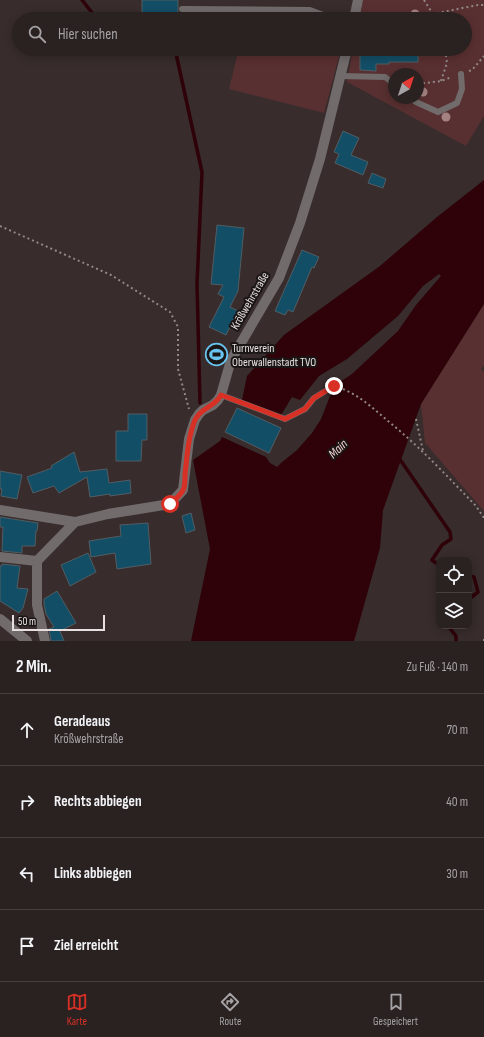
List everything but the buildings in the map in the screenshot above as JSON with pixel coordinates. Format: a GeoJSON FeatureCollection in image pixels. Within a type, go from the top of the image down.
{"type":"FeatureCollection","features":[{"type":"Feature","properties":{"kind":"street"},"geometry":{"type":"LineString","coordinates":[[355,12],[358,0]]}},
{"type":"Feature","properties":{"kind":"street","name":"Krößwehrstraße"},"geometry":{"type":"LineString","coordinates":[[221,395],[231,360],[279,278],[300,223],[320,159],[345,56]]}},
{"type":"Feature","properties":{"kind":"street"},"geometry":{"type":"LineString","coordinates":[[0,510],[75,522],[108,514],[170,504],[183,490],[190,439],[195,420],[203,410],[213,405],[221,395]]}},
{"type":"Feature","properties":{"kind":"street"},"geometry":{"type":"LineString","coordinates":[[45,641],[37,605],[37,561],[75,522]]}},
{"type":"Feature","properties":{"kind":"street"},"geometry":{"type":"LineString","coordinates":[[0,557],[37,561]]}},
{"type":"Feature","properties":{"kind":"street"},"geometry":{"type":"LineString","coordinates":[[0,619],[27,641]]}},
{"type":"Feature","properties":{"kind":"lane"},"geometry":{"type":"LineString","coordinates":[[182,8],[310,10],[315,12]]}},
{"type":"Feature","properties":{"kind":"lane"},"geometry":{"type":"LineString","coordinates":[[420,104],[438,112],[457,103],[462,89],[461,74]]}},
{"type":"Feature","properties":{"kind":"lane"},"geometry":{"type":"LineString","coordinates":[[340,76],[385,77],[388,79]]}},
{"type":"Feature","properties":{"kind":"lane"},"geometry":{"type":"LineString","coordinates":[[221,395],[285,419],[305,409],[314,398],[334,386]]}},
{"type":"Feature","properties":{"kind":"path"},"geometry":{"type":"LineString","coordinates":[[424,0],[431,12]]}},
{"type":"Feature","properties":{"kind":"path"},"geometry":{"type":"LineString","coordinates":[[442,12],[478,5],[484,6]]}},
{"type":"Feature","properties":{"kind":"path"},"geometry":{"type":"LineString","coordinates":[[424,83],[442,81],[447,63],[446,56]]}},
{"type":"Feature","properties":{"kind":"path"},"geometry":{"type":"LineString","coordinates":[[0,226],[111,275],[170,312],[178,327],[178,369],[190,412],[195,420]]}},
{"type":"Feature","properties":{"kind":"path"},"geometry":{"type":"LineString","coordinates":[[334,386],[353,393],[410,439],[476,506],[484,518]]}},
{"type":"Feature","properties":{"kind":"path"},"geometry":{"type":"LineString","coordinates":[[416,419],[423,452]]}},
{"type":"Feature","properties":{"kind":"shaded area"},"geometry":{"type":"Polygon","coordinates":[[[363,0],[484,0],[484,116],[466,146],[347,82],[352,56],[472,56],[472,12],[360,12],[363,0]]]}},
{"type":"Feature","properties":{"kind":"shaded area"},"geometry":{"type":"Polygon","coordinates":[[[237,56],[339,56],[324,113],[229,89],[237,56]]]}},
{"type":"Feature","properties":{"kind":"shaded area"},"geometry":{"type":"Polygon","coordinates":[[[484,304],[484,365],[481,369],[484,372],[484,511],[425,443],[421,404],[484,304]]]}},
{"type":"Feature","properties":{"kind":"water","name":"Main"},"geometry":{"type":"Polygon","coordinates":[[[484,180],[484,304],[421,404],[383,510],[380,548],[354,641],[191,641],[210,549],[193,460],[220,441],[222,437],[266,457],[270,463],[277,467],[297,450],[312,433],[321,419],[334,386],[352,374],[398,331],[416,305],[441,276],[439,274],[423,286],[398,316],[347,359],[319,376],[300,400],[292,397],[281,415],[242,400],[247,376],[284,335],[380,266],[437,217],[484,180]]]}},
{"type":"Feature","properties":{"kind":"waterway"},"geometry":{"type":"LineString","coordinates":[[82,0],[91,12]]}},
{"type":"Feature","properties":{"kind":"waterway"},"geometry":{"type":"LineString","coordinates":[[177,56],[202,172],[197,284],[200,403]]}},
{"type":"Feature","properties":{"kind":"waterway"},"geometry":{"type":"LineString","coordinates":[[399,458],[450,532],[451,539],[442,545],[432,560],[436,563]]}},
{"type":"Feature","properties":{"kind":"waterway"},"geometry":{"type":"LineString","coordinates":[[472,577],[474,577],[478,592],[472,597]]}},
{"type":"Feature","properties":{"kind":"waterway"},"geometry":{"type":"LineString","coordinates":[[450,629],[456,636],[456,641]]}},
{"type":"Feature","properties":{"kind":"place","name":"Turnverein Oberwallenstadt TVO"},"geometry":{"type":"Point","coordinates":[216,355]}},
{"type":"Feature","properties":{"kind":"route"},"geometry":{"type":"LineString","coordinates":[[170,504],[183,490],[190,439],[195,420],[203,410],[213,405],[221,395],[285,419],[305,409],[314,398],[334,386]]}}]}
